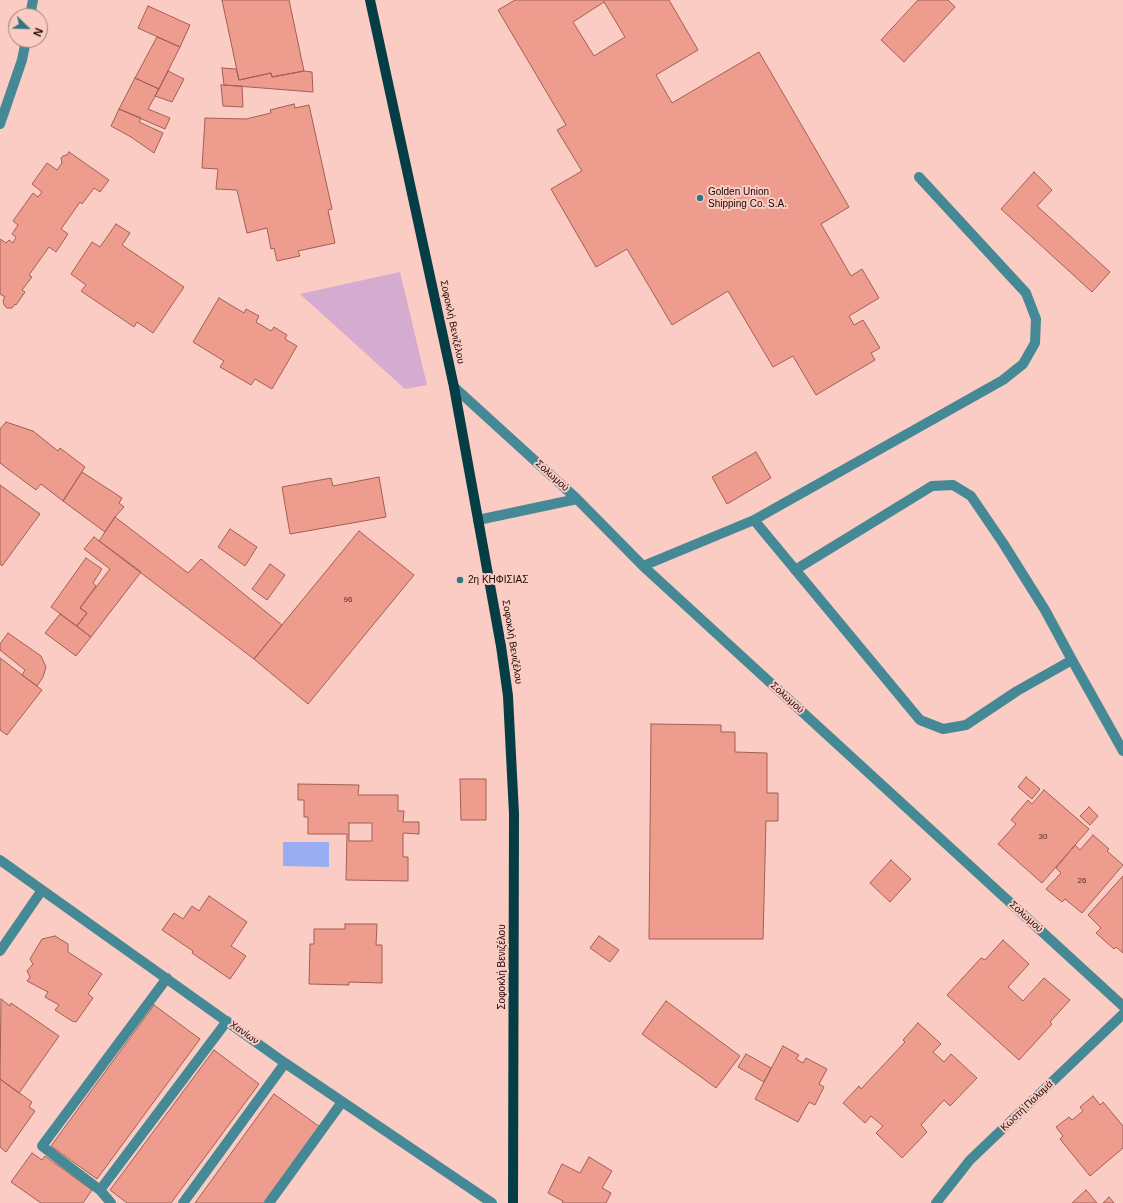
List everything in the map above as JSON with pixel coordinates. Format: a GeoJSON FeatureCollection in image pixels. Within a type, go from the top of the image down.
{"type":"FeatureCollection","features":[{"type":"Feature","properties":{"kind":"main road","name":"Σοφοκλή Βενιζέλου"},"geometry":{"type":"LineString","coordinates":[[370,0],[454,388],[502,646],[508,696],[514,814],[513,1203]]}},
{"type":"Feature","properties":{"kind":"street"},"geometry":{"type":"LineString","coordinates":[[0,124],[22,60],[24,48]]}},
{"type":"Feature","properties":{"kind":"street"},"geometry":{"type":"LineString","coordinates":[[643,566],[754,520],[1003,380],[1023,364],[1035,343],[1036,319],[1026,294],[919,177]]}},
{"type":"Feature","properties":{"kind":"street","name":"Σολωμού"},"geometry":{"type":"LineString","coordinates":[[454,388],[577,499],[643,566],[1123,1006]]}},
{"type":"Feature","properties":{"kind":"street"},"geometry":{"type":"LineString","coordinates":[[796,570],[932,486],[953,485],[971,496],[1003,543],[1045,610],[1123,751]]}},
{"type":"Feature","properties":{"kind":"street"},"geometry":{"type":"LineString","coordinates":[[478,520],[577,499]]}},
{"type":"Feature","properties":{"kind":"street"},"geometry":{"type":"LineString","coordinates":[[754,520],[920,720],[943,729],[966,725],[1017,691],[1072,660]]}},
{"type":"Feature","properties":{"kind":"street","name":"Χανίων"},"geometry":{"type":"LineString","coordinates":[[0,860],[285,1063],[492,1203]]}},
{"type":"Feature","properties":{"kind":"street"},"geometry":{"type":"LineString","coordinates":[[0,951],[42,890]]}},
{"type":"Feature","properties":{"kind":"street"},"geometry":{"type":"LineString","coordinates":[[111,1203],[100,1190],[42,1146],[167,978]]}},
{"type":"Feature","properties":{"kind":"street","name":"Κωστή Παλαμά"},"geometry":{"type":"LineString","coordinates":[[936,1203],[970,1160],[1123,1014]]}},
{"type":"Feature","properties":{"kind":"street"},"geometry":{"type":"LineString","coordinates":[[100,1190],[227,1021]]}},
{"type":"Feature","properties":{"kind":"street"},"geometry":{"type":"LineString","coordinates":[[183,1203],[285,1063]]}},
{"type":"Feature","properties":{"kind":"street"},"geometry":{"type":"LineString","coordinates":[[269,1203],[342,1102]]}},
{"type":"Feature","properties":{"kind":"shaded area"},"geometry":{"type":"Polygon","coordinates":[[[400,272],[427,385],[405,389],[300,294],[400,272]]]}},
{"type":"Feature","properties":{"kind":"water"},"geometry":{"type":"Polygon","coordinates":[[[283,842],[329,842],[329,867],[283,866],[283,842]]]}},
{"type":"Feature","properties":{"kind":"building"},"geometry":{"type":"Polygon","coordinates":[[[222,0],[289,0],[304,71],[272,77],[271,73],[239,80],[222,0]]]}},
{"type":"Feature","properties":{"kind":"building","name":"Golden Union Shipping Co. S.A."},"geometry":{"type":"Polygon","coordinates":[[[515,0],[669,0],[698,50],[656,75],[672,103],[759,52],[849,207],[821,224],[851,276],[862,269],[879,298],[849,316],[854,325],[863,320],[880,348],[871,353],[875,360],[816,395],[793,356],[773,367],[728,291],[672,325],[627,249],[596,267],[551,189],[582,171],[557,130],[566,125],[498,10],[515,0]],[[604,2],[573,22],[594,56],[625,37],[604,2]]]}},
{"type":"Feature","properties":{"kind":"building"},"geometry":{"type":"Polygon","coordinates":[[[918,0],[948,0],[955,7],[904,62],[881,40],[918,0]]]}},
{"type":"Feature","properties":{"kind":"building"},"geometry":{"type":"Polygon","coordinates":[[[148,6],[190,25],[180,47],[138,28],[148,6]]]}},
{"type":"Feature","properties":{"kind":"building"},"geometry":{"type":"Polygon","coordinates":[[[157,37],[180,47],[159,89],[135,78],[157,37]]]}},
{"type":"Feature","properties":{"kind":"building"},"geometry":{"type":"Polygon","coordinates":[[[222,68],[236,69],[239,80],[271,73],[272,77],[304,71],[312,72],[313,92],[224,85],[222,68]]]}},
{"type":"Feature","properties":{"kind":"building"},"geometry":{"type":"Polygon","coordinates":[[[168,71],[184,79],[172,102],[155,96],[168,71]]]}},
{"type":"Feature","properties":{"kind":"building"},"geometry":{"type":"Polygon","coordinates":[[[135,78],[159,89],[148,109],[170,118],[165,129],[119,109],[135,78]]]}},
{"type":"Feature","properties":{"kind":"building"},"geometry":{"type":"Polygon","coordinates":[[[221,85],[242,86],[243,107],[223,106],[221,85]]]}},
{"type":"Feature","properties":{"kind":"building"},"geometry":{"type":"Polygon","coordinates":[[[294,104],[295,108],[309,105],[332,209],[328,210],[335,243],[298,251],[300,256],[277,261],[274,248],[271,249],[267,228],[247,233],[237,190],[216,189],[218,169],[202,168],[205,118],[246,119],[271,113],[270,110],[294,104]]]}},
{"type":"Feature","properties":{"kind":"building"},"geometry":{"type":"Polygon","coordinates":[[[119,109],[141,118],[139,122],[163,133],[154,153],[131,137],[111,126],[119,109]]]}},
{"type":"Feature","properties":{"kind":"building"},"geometry":{"type":"Polygon","coordinates":[[[69,152],[109,180],[100,192],[94,188],[82,204],[80,202],[61,229],[68,234],[56,252],[49,247],[29,275],[32,277],[22,290],[25,292],[16,305],[15,304],[12,308],[7,308],[4,305],[3,300],[5,297],[0,294],[0,239],[6,243],[9,240],[13,243],[16,237],[12,234],[18,225],[13,221],[33,193],[38,197],[42,192],[32,184],[47,163],[57,170],[62,163],[61,158],[69,152]]]}},
{"type":"Feature","properties":{"kind":"building"},"geometry":{"type":"Polygon","coordinates":[[[1034,172],[1052,190],[1037,206],[1110,272],[1092,292],[1001,209],[1034,172]]]}},
{"type":"Feature","properties":{"kind":"building"},"geometry":{"type":"Polygon","coordinates":[[[116,224],[130,233],[122,245],[184,287],[153,333],[137,322],[134,327],[81,291],[86,285],[71,274],[92,242],[100,247],[116,224]]]}},
{"type":"Feature","properties":{"kind":"building"},"geometry":{"type":"Polygon","coordinates":[[[219,298],[244,313],[246,309],[259,316],[256,322],[271,331],[274,327],[287,335],[285,339],[297,346],[272,389],[255,379],[251,385],[220,367],[224,361],[193,342],[219,298]]]}},
{"type":"Feature","properties":{"kind":"building"},"geometry":{"type":"Polygon","coordinates":[[[6,422],[33,431],[58,451],[60,448],[85,467],[63,501],[41,484],[36,490],[0,463],[0,429],[6,422]]]}},
{"type":"Feature","properties":{"kind":"building"},"geometry":{"type":"Polygon","coordinates":[[[756,452],[771,478],[727,504],[712,477],[756,452]]]}},
{"type":"Feature","properties":{"kind":"building"},"geometry":{"type":"Polygon","coordinates":[[[82,472],[122,498],[119,503],[124,507],[105,532],[63,501],[82,472]]]}},
{"type":"Feature","properties":{"kind":"building"},"geometry":{"type":"Polygon","coordinates":[[[379,477],[386,517],[290,534],[282,487],[331,478],[333,486],[379,477]]]}},
{"type":"Feature","properties":{"kind":"building"},"geometry":{"type":"Polygon","coordinates":[[[0,485],[40,514],[2,566],[0,564],[0,485]]]}},
{"type":"Feature","properties":{"kind":"building"},"geometry":{"type":"Polygon","coordinates":[[[115,517],[188,573],[201,559],[282,625],[254,659],[99,541],[115,517]]]}},
{"type":"Feature","properties":{"kind":"building"},"geometry":{"type":"Polygon","coordinates":[[[230,529],[257,547],[245,566],[218,547],[230,529]]]}},
{"type":"Feature","properties":{"kind":"building"},"geometry":{"type":"Polygon","coordinates":[[[359,531],[414,575],[308,704],[254,659],[359,531]]]}},
{"type":"Feature","properties":{"kind":"building"},"geometry":{"type":"Polygon","coordinates":[[[94,537],[141,572],[91,637],[77,626],[87,613],[80,608],[110,569],[84,549],[94,537]]]}},
{"type":"Feature","properties":{"kind":"building"},"geometry":{"type":"Polygon","coordinates":[[[86,558],[102,569],[93,583],[96,586],[80,608],[87,613],[77,626],[51,607],[86,558]]]}},
{"type":"Feature","properties":{"kind":"building"},"geometry":{"type":"Polygon","coordinates":[[[270,564],[285,575],[267,600],[252,589],[270,564]]]}},
{"type":"Feature","properties":{"kind":"building"},"geometry":{"type":"Polygon","coordinates":[[[60,614],[91,637],[76,656],[45,633],[60,614]]]}},
{"type":"Feature","properties":{"kind":"building"},"geometry":{"type":"Polygon","coordinates":[[[8,633],[41,656],[46,667],[43,677],[37,686],[22,675],[25,670],[0,650],[0,644],[8,633]]]}},
{"type":"Feature","properties":{"kind":"building"},"geometry":{"type":"Polygon","coordinates":[[[0,658],[42,690],[7,735],[0,730],[0,658]]]}},
{"type":"Feature","properties":{"kind":"building"},"geometry":{"type":"Polygon","coordinates":[[[651,724],[721,725],[721,732],[735,732],[735,752],[767,753],[767,793],[778,793],[778,821],[766,821],[763,939],[649,939],[651,724]]]}},
{"type":"Feature","properties":{"kind":"building"},"geometry":{"type":"Polygon","coordinates":[[[1026,777],[1040,789],[1032,799],[1018,787],[1026,777]]]}},
{"type":"Feature","properties":{"kind":"building"},"geometry":{"type":"Polygon","coordinates":[[[460,779],[486,779],[486,820],[461,820],[460,779]]]}},
{"type":"Feature","properties":{"kind":"building"},"geometry":{"type":"Polygon","coordinates":[[[298,784],[359,785],[358,795],[398,795],[398,811],[404,811],[403,822],[419,822],[419,834],[403,833],[403,857],[408,857],[408,881],[346,880],[347,834],[308,834],[308,817],[304,817],[304,800],[298,800],[298,784]],[[349,823],[349,841],[372,841],[372,823],[349,823]]]}},
{"type":"Feature","properties":{"kind":"building"},"geometry":{"type":"Polygon","coordinates":[[[1044,790],[1089,829],[1042,883],[998,844],[1016,824],[1011,820],[1028,800],[1032,804],[1044,790]]]}},
{"type":"Feature","properties":{"kind":"building"},"geometry":{"type":"Polygon","coordinates":[[[1089,807],[1098,816],[1090,825],[1080,816],[1089,807]]]}},
{"type":"Feature","properties":{"kind":"building"},"geometry":{"type":"Polygon","coordinates":[[[1093,835],[1109,849],[1107,851],[1123,865],[1082,913],[1065,899],[1062,902],[1046,889],[1061,873],[1056,868],[1075,845],[1080,850],[1093,835]]]}},
{"type":"Feature","properties":{"kind":"building"},"geometry":{"type":"Polygon","coordinates":[[[891,860],[911,879],[890,902],[870,883],[891,860]]]}},
{"type":"Feature","properties":{"kind":"building"},"geometry":{"type":"Polygon","coordinates":[[[1123,876],[1123,953],[1116,947],[1114,949],[1096,933],[1101,928],[1088,915],[1123,876]]]}},
{"type":"Feature","properties":{"kind":"building"},"geometry":{"type":"Polygon","coordinates":[[[209,896],[247,922],[231,946],[246,956],[230,979],[162,930],[174,913],[183,919],[192,906],[199,911],[209,896]]]}},
{"type":"Feature","properties":{"kind":"building"},"geometry":{"type":"Polygon","coordinates":[[[345,924],[377,924],[376,945],[382,945],[382,983],[349,982],[349,985],[309,984],[310,944],[314,944],[314,929],[345,929],[345,924]]]}},
{"type":"Feature","properties":{"kind":"building"},"geometry":{"type":"Polygon","coordinates":[[[55,936],[68,944],[68,952],[102,974],[88,994],[93,998],[76,1022],[55,1010],[59,1005],[45,997],[48,992],[27,981],[30,977],[27,971],[33,964],[30,959],[42,939],[55,936]]]}},
{"type":"Feature","properties":{"kind":"building"},"geometry":{"type":"Polygon","coordinates":[[[599,936],[619,950],[610,962],[590,948],[599,936]]]}},
{"type":"Feature","properties":{"kind":"building"},"geometry":{"type":"Polygon","coordinates":[[[1003,940],[1029,964],[1008,987],[1023,1001],[1044,978],[1070,1000],[1050,1022],[1052,1024],[1019,1060],[947,995],[981,958],[985,960],[1003,940]]]}},
{"type":"Feature","properties":{"kind":"building"},"geometry":{"type":"Polygon","coordinates":[[[1,999],[10,1006],[11,1003],[59,1036],[19,1093],[0,1079],[1,999]]]}},
{"type":"Feature","properties":{"kind":"building"},"geometry":{"type":"Polygon","coordinates":[[[666,1001],[740,1056],[716,1088],[642,1034],[666,1001]]]}},
{"type":"Feature","properties":{"kind":"building"},"geometry":{"type":"Polygon","coordinates":[[[154,1005],[200,1039],[97,1179],[51,1146],[154,1005]]]}},
{"type":"Feature","properties":{"kind":"building"},"geometry":{"type":"Polygon","coordinates":[[[918,1023],[941,1044],[933,1052],[944,1062],[951,1054],[977,1078],[950,1106],[944,1100],[921,1125],[927,1132],[902,1158],[876,1133],[883,1126],[871,1116],[865,1123],[843,1103],[859,1086],[861,1089],[905,1042],[903,1040],[918,1023]]]}},
{"type":"Feature","properties":{"kind":"building"},"geometry":{"type":"Polygon","coordinates":[[[783,1046],[799,1055],[796,1059],[803,1063],[806,1058],[827,1069],[819,1084],[824,1087],[815,1105],[809,1102],[798,1122],[755,1099],[783,1046]]]}},
{"type":"Feature","properties":{"kind":"building"},"geometry":{"type":"Polygon","coordinates":[[[214,1050],[259,1084],[171,1203],[127,1203],[110,1190],[214,1050]]]}},
{"type":"Feature","properties":{"kind":"building"},"geometry":{"type":"Polygon","coordinates":[[[746,1054],[771,1068],[764,1082],[738,1067],[746,1054]]]}},
{"type":"Feature","properties":{"kind":"building"},"geometry":{"type":"Polygon","coordinates":[[[0,1079],[32,1102],[29,1107],[35,1111],[6,1152],[0,1147],[0,1079]]]}},
{"type":"Feature","properties":{"kind":"building"},"geometry":{"type":"Polygon","coordinates":[[[274,1094],[320,1127],[265,1203],[195,1203],[274,1094]]]}},
{"type":"Feature","properties":{"kind":"building"},"geometry":{"type":"Polygon","coordinates":[[[1093,1096],[1100,1105],[1103,1102],[1123,1126],[1123,1148],[1090,1176],[1060,1139],[1063,1136],[1056,1127],[1069,1117],[1072,1120],[1083,1111],[1080,1107],[1093,1096]]]}},
{"type":"Feature","properties":{"kind":"building"},"geometry":{"type":"Polygon","coordinates":[[[32,1153],[42,1160],[45,1156],[92,1190],[83,1203],[41,1203],[11,1182],[32,1153]]]}},
{"type":"Feature","properties":{"kind":"building"},"geometry":{"type":"Polygon","coordinates":[[[589,1157],[612,1171],[602,1188],[611,1193],[606,1203],[562,1203],[563,1201],[548,1193],[562,1164],[580,1173],[589,1157]]]}},
{"type":"Feature","properties":{"kind":"building"},"geometry":{"type":"Polygon","coordinates":[[[1086,1190],[1097,1203],[1072,1203],[1086,1190]]]}},
{"type":"Feature","properties":{"kind":"building"},"geometry":{"type":"Polygon","coordinates":[[[1109,1197],[1114,1203],[1103,1203],[1109,1197]]]}},
{"type":"Feature","properties":{"kind":"place","name":"Golden Union Shipping Co. S.A."},"geometry":{"type":"Point","coordinates":[700,198]}},
{"type":"Feature","properties":{"kind":"place","name":"2η ΚΗΦΙΣΙΑΣ"},"geometry":{"type":"Point","coordinates":[460,580]}}]}
